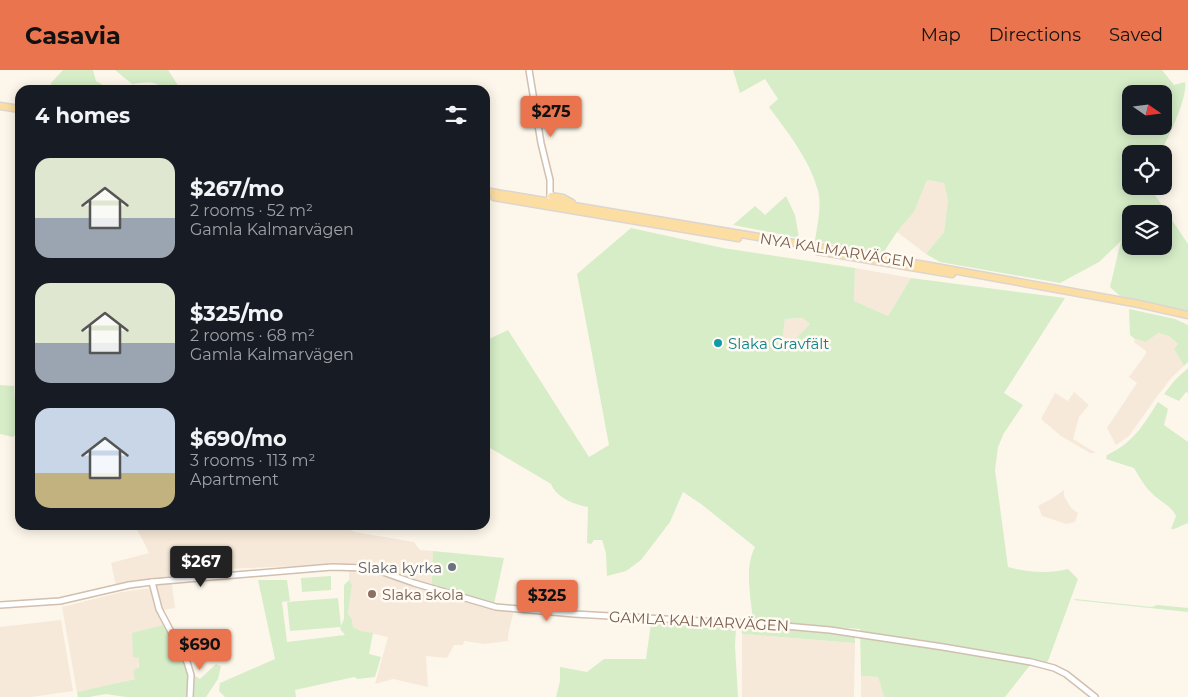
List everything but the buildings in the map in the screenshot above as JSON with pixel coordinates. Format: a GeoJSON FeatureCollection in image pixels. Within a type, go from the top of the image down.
{"type":"FeatureCollection","features":[{"type":"Feature","properties":{"kind":"main road"},"geometry":{"type":"LineString","coordinates":[[0,105],[15,107]]}},
{"type":"Feature","properties":{"kind":"main road","name":"NYA KALMARVÄGEN"},"geometry":{"type":"LineString","coordinates":[[490,192],[1058,288],[1139,304],[1188,317]]}},
{"type":"Feature","properties":{"kind":"main road","name":"NYA KALMARVÄGEN"},"geometry":{"type":"LineString","coordinates":[[490,195],[550,201],[1057,291],[1188,317]]}},
{"type":"Feature","properties":{"kind":"street"},"geometry":{"type":"LineString","coordinates":[[529,70],[540,137],[550,180],[550,201]]}},
{"type":"Feature","properties":{"kind":"street","name":"GAMLA KALMARVÄGEN"},"geometry":{"type":"LineString","coordinates":[[0,605],[60,601],[154,581],[332,567],[366,568],[496,607],[583,615],[765,624],[830,630],[1031,662],[1054,668],[1066,674],[1095,697]]}},
{"type":"Feature","properties":{"kind":"street"},"geometry":{"type":"LineString","coordinates":[[154,581],[159,609],[187,662],[191,674],[190,697]]}},
{"type":"Feature","properties":{"kind":"shaded area"},"geometry":{"type":"Polygon","coordinates":[[[927,180],[944,183],[948,200],[944,232],[926,254],[897,232],[914,212],[927,180]]]}},
{"type":"Feature","properties":{"kind":"shaded area"},"geometry":{"type":"Polygon","coordinates":[[[855,268],[911,278],[888,316],[854,301],[855,268]]]}},
{"type":"Feature","properties":{"kind":"shaded area"},"geometry":{"type":"Polygon","coordinates":[[[804,318],[810,324],[805,331],[790,345],[782,343],[785,319],[804,318]]]}},
{"type":"Feature","properties":{"kind":"shaded area"},"geometry":{"type":"Polygon","coordinates":[[[1158,333],[1169,336],[1178,344],[1174,349],[1184,366],[1172,377],[1129,436],[1116,445],[1107,428],[1137,383],[1129,377],[1146,354],[1146,351],[1134,342],[1135,339],[1146,342],[1158,333]]]}},
{"type":"Feature","properties":{"kind":"shaded area"},"geometry":{"type":"Polygon","coordinates":[[[1074,392],[1089,405],[1079,417],[1073,439],[1096,453],[1090,453],[1061,436],[1041,419],[1055,393],[1068,401],[1074,392]]]}},
{"type":"Feature","properties":{"kind":"shaded area"},"geometry":{"type":"Polygon","coordinates":[[[1064,490],[1064,496],[1071,508],[1078,513],[1075,522],[1066,524],[1042,516],[1038,506],[1064,490]]]}},
{"type":"Feature","properties":{"kind":"shaded area"},"geometry":{"type":"Polygon","coordinates":[[[138,530],[351,530],[414,542],[420,550],[433,551],[433,584],[494,604],[515,606],[508,641],[484,644],[464,641],[463,645],[454,645],[447,658],[426,656],[428,687],[393,679],[375,684],[388,637],[361,631],[353,627],[352,619],[348,614],[352,585],[349,580],[349,567],[345,564],[226,569],[171,577],[175,608],[162,610],[157,595],[155,579],[116,586],[111,563],[149,553],[138,530]]]}},
{"type":"Feature","properties":{"kind":"shaded area"},"geometry":{"type":"Polygon","coordinates":[[[151,588],[163,625],[132,634],[140,658],[135,679],[77,692],[62,607],[122,592],[151,588]]]}},
{"type":"Feature","properties":{"kind":"shaded area"},"geometry":{"type":"Polygon","coordinates":[[[61,620],[73,691],[32,697],[0,697],[0,627],[61,620]]]}},
{"type":"Feature","properties":{"kind":"shaded area"},"geometry":{"type":"Polygon","coordinates":[[[742,634],[855,643],[854,697],[742,697],[742,634]]]}},
{"type":"Feature","properties":{"kind":"shaded area"},"geometry":{"type":"Polygon","coordinates":[[[861,676],[878,677],[884,697],[861,697],[861,676]]]}},
{"type":"Feature","properties":{"kind":"green space"},"geometry":{"type":"Polygon","coordinates":[[[63,70],[93,70],[96,81],[103,85],[51,85],[63,70]]]}},
{"type":"Feature","properties":{"kind":"green space"},"geometry":{"type":"Polygon","coordinates":[[[115,70],[168,70],[178,85],[151,83],[132,84],[115,70]]]}},
{"type":"Feature","properties":{"kind":"green space"},"geometry":{"type":"Polygon","coordinates":[[[733,70],[1162,70],[1174,85],[1185,82],[1183,98],[1172,129],[1172,85],[1122,85],[1122,135],[1169,135],[1164,145],[1122,145],[1122,195],[1155,195],[1162,205],[1122,205],[1122,255],[1172,255],[1172,220],[1188,244],[1188,312],[1120,296],[1110,287],[1121,241],[1099,262],[1060,283],[940,262],[926,254],[944,232],[948,200],[944,183],[927,180],[914,212],[883,253],[815,241],[819,210],[818,191],[810,168],[791,137],[769,107],[778,99],[765,79],[740,93],[733,70]]]}},
{"type":"Feature","properties":{"kind":"green space"},"geometry":{"type":"Polygon","coordinates":[[[786,196],[795,215],[799,238],[733,225],[755,206],[765,215],[786,196]]]}},
{"type":"Feature","properties":{"kind":"green space"},"geometry":{"type":"Polygon","coordinates":[[[631,228],[723,248],[855,268],[854,301],[888,316],[911,278],[1065,298],[1004,393],[1023,405],[1004,433],[998,447],[995,470],[1008,567],[1038,572],[1068,569],[1078,579],[1048,661],[1046,663],[917,639],[916,645],[1031,664],[1005,697],[884,697],[878,677],[861,676],[860,629],[753,621],[749,574],[755,547],[683,492],[670,522],[641,560],[626,571],[607,576],[606,553],[602,540],[594,540],[591,544],[587,543],[588,507],[578,505],[562,497],[551,484],[490,448],[490,339],[508,330],[589,457],[609,445],[577,274],[631,228]],[[803,318],[785,319],[782,343],[790,345],[810,324],[803,318]]]}},
{"type":"Feature","properties":{"kind":"green space"},"geometry":{"type":"Polygon","coordinates":[[[1129,309],[1175,319],[1188,325],[1188,362],[1184,366],[1174,349],[1178,344],[1169,336],[1158,333],[1146,342],[1135,339],[1130,335],[1129,309]]]}},
{"type":"Feature","properties":{"kind":"green space"},"geometry":{"type":"Polygon","coordinates":[[[1188,368],[1188,393],[1186,392],[1179,401],[1164,394],[1175,380],[1188,368]]]}},
{"type":"Feature","properties":{"kind":"green space"},"geometry":{"type":"Polygon","coordinates":[[[0,385],[14,386],[15,434],[13,437],[0,434],[0,385]]]}},
{"type":"Feature","properties":{"kind":"green space"},"geometry":{"type":"Polygon","coordinates":[[[1158,402],[1168,409],[1164,425],[1188,442],[1188,523],[1174,529],[1171,529],[1176,516],[1170,508],[1149,490],[1134,468],[1106,459],[1107,455],[1124,445],[1137,433],[1158,402]]]}},
{"type":"Feature","properties":{"kind":"green space"},"geometry":{"type":"Polygon","coordinates":[[[433,551],[504,558],[494,604],[432,584],[433,551]]]}},
{"type":"Feature","properties":{"kind":"green space"},"geometry":{"type":"Polygon","coordinates":[[[331,576],[331,590],[302,592],[301,578],[331,576]]]}},
{"type":"Feature","properties":{"kind":"green space"},"geometry":{"type":"Polygon","coordinates":[[[258,580],[287,580],[290,601],[282,602],[287,642],[345,635],[340,629],[341,627],[290,631],[287,602],[338,598],[341,626],[344,619],[344,585],[349,580],[352,585],[348,614],[352,619],[353,627],[361,631],[373,633],[369,654],[381,657],[375,677],[358,679],[354,677],[295,690],[296,697],[225,697],[219,691],[220,683],[275,659],[258,580]]]}},
{"type":"Feature","properties":{"kind":"green space"},"geometry":{"type":"Polygon","coordinates":[[[1074,600],[1152,607],[1157,605],[1188,608],[1188,612],[1074,600]]]}},
{"type":"Feature","properties":{"kind":"green space"},"geometry":{"type":"Polygon","coordinates":[[[651,623],[736,627],[735,646],[738,697],[556,697],[560,681],[560,667],[587,672],[604,659],[646,659],[651,623]]]}},
{"type":"Feature","properties":{"kind":"green space"},"geometry":{"type":"Polygon","coordinates":[[[163,625],[180,652],[190,673],[200,679],[216,664],[221,666],[218,679],[206,697],[126,697],[106,694],[78,697],[77,692],[135,679],[133,671],[139,667],[139,658],[133,657],[132,633],[163,625]]]}},
{"type":"Feature","properties":{"kind":"green space"},"geometry":{"type":"Polygon","coordinates":[[[741,628],[802,630],[855,637],[855,643],[742,634],[741,628]]]}},
{"type":"Feature","properties":{"kind":"place","name":"Slaka Gravfält"},"geometry":{"type":"Point","coordinates":[718,343]}},
{"type":"Feature","properties":{"kind":"place","name":"Slaka kyrka"},"geometry":{"type":"Point","coordinates":[452,567]}},
{"type":"Feature","properties":{"kind":"place","name":"Slaka skola"},"geometry":{"type":"Point","coordinates":[372,594]}}]}
